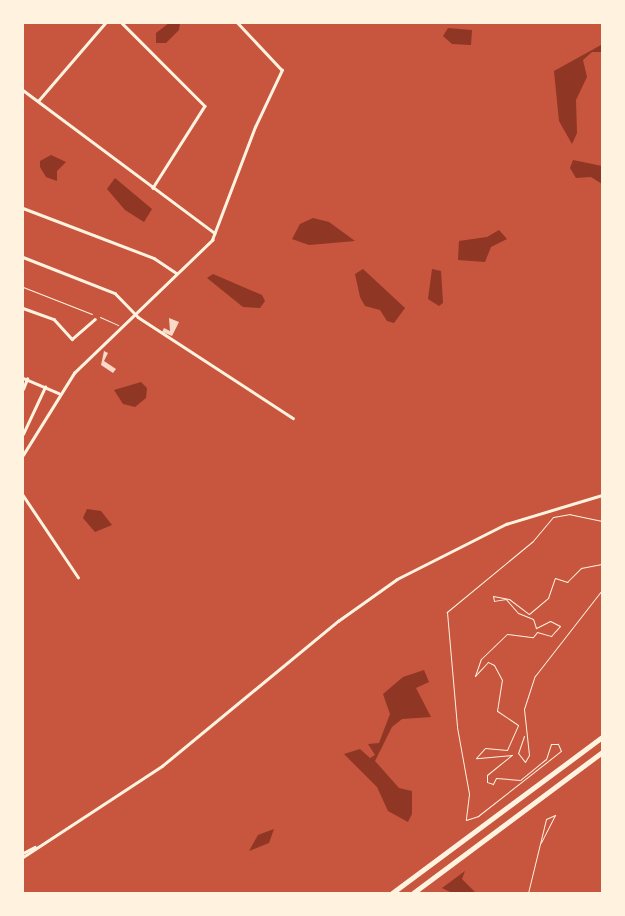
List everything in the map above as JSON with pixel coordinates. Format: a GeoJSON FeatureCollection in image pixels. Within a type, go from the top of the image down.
{"type":"FeatureCollection","features":[{"type":"Feature","properties":{"kind":"highway"},"geometry":{"type":"LineString","coordinates":[[392,893],[602,737]]}},
{"type":"Feature","properties":{"kind":"highway"},"geometry":{"type":"LineString","coordinates":[[413,893],[602,752]]}},
{"type":"Feature","properties":{"kind":"street"},"geometry":{"type":"LineString","coordinates":[[38,101],[105,23]]}},
{"type":"Feature","properties":{"kind":"street"},"geometry":{"type":"LineString","coordinates":[[122,23],[205,106],[153,188]]}},
{"type":"Feature","properties":{"kind":"street"},"geometry":{"type":"LineString","coordinates":[[23,454],[59,393],[120,326],[215,233],[255,127],[282,70],[238,23]]}},
{"type":"Feature","properties":{"kind":"street"},"geometry":{"type":"LineString","coordinates":[[23,90],[215,233]]}},
{"type":"Feature","properties":{"kind":"street"},"geometry":{"type":"LineString","coordinates":[[23,208],[154,258],[176,273]]}},
{"type":"Feature","properties":{"kind":"street"},"geometry":{"type":"LineString","coordinates":[[23,257],[115,293],[135,312],[293,418]]}},
{"type":"Feature","properties":{"kind":"street"},"geometry":{"type":"LineString","coordinates":[[23,308],[54,319],[72,339],[95,318]]}},
{"type":"Feature","properties":{"kind":"street"},"geometry":{"type":"LineString","coordinates":[[23,389],[25,379],[59,393]]}},
{"type":"Feature","properties":{"kind":"street"},"geometry":{"type":"LineString","coordinates":[[23,434],[45,387]]}},
{"type":"Feature","properties":{"kind":"street"},"geometry":{"type":"LineString","coordinates":[[23,495],[78,576]]}},
{"type":"Feature","properties":{"kind":"street"},"geometry":{"type":"LineString","coordinates":[[23,855],[162,765],[338,621],[397,579],[506,524],[602,495]]}},
{"type":"Feature","properties":{"kind":"path"},"geometry":{"type":"LineString","coordinates":[[23,288],[120,326]]}},
{"type":"Feature","properties":{"kind":"path"},"geometry":{"type":"LineString","coordinates":[[602,521],[570,514],[554,517],[533,541],[447,612],[457,727],[469,794],[466,820],[478,816],[561,751],[558,744],[550,745],[546,759],[520,780],[496,778],[489,784],[485,780],[512,755],[477,759],[476,754],[487,747],[507,750],[518,725],[498,711],[502,680],[494,665],[488,662],[475,676],[481,659],[507,634],[531,637],[537,632],[551,636],[560,626],[551,621],[536,628],[533,619],[518,613],[506,599],[494,601],[493,596],[510,599],[529,614],[548,598],[555,578],[567,582],[581,568],[602,565]]}},
{"type":"Feature","properties":{"kind":"path"},"geometry":{"type":"LineString","coordinates":[[524,736],[518,753],[525,762],[529,755],[524,736],[524,709],[535,676],[602,590]]}},
{"type":"Feature","properties":{"kind":"path"},"geometry":{"type":"LineString","coordinates":[[528,893],[546,819],[555,815],[552,828],[541,843]]}},
{"type":"Feature","properties":{"kind":"shaded area"},"geometry":{"type":"Polygon","coordinates":[[[169,23],[180,23],[179,30],[166,43],[156,43],[156,33],[169,23]]]}},
{"type":"Feature","properties":{"kind":"shaded area"},"geometry":{"type":"Polygon","coordinates":[[[448,28],[472,30],[471,45],[452,44],[443,36],[448,28]]]}},
{"type":"Feature","properties":{"kind":"shaded area"},"geometry":{"type":"Polygon","coordinates":[[[601,45],[601,52],[592,52],[583,60],[587,77],[576,100],[577,133],[572,144],[559,121],[554,71],[601,45]]]}},
{"type":"Feature","properties":{"kind":"shaded area"},"geometry":{"type":"Polygon","coordinates":[[[51,155],[66,162],[57,171],[57,181],[46,177],[40,167],[40,161],[51,155]]]}},
{"type":"Feature","properties":{"kind":"shaded area"},"geometry":{"type":"Polygon","coordinates":[[[573,160],[602,166],[602,184],[591,177],[576,178],[570,168],[573,160]]]}},
{"type":"Feature","properties":{"kind":"shaded area"},"geometry":{"type":"Polygon","coordinates":[[[115,178],[152,209],[144,222],[125,210],[107,189],[115,178]]]}},
{"type":"Feature","properties":{"kind":"shaded area"},"geometry":{"type":"Polygon","coordinates":[[[313,218],[329,222],[355,241],[309,245],[292,239],[300,224],[313,218]]]}},
{"type":"Feature","properties":{"kind":"shaded area"},"geometry":{"type":"Polygon","coordinates":[[[499,230],[507,239],[491,247],[485,262],[458,260],[459,241],[487,237],[499,230]]]}},
{"type":"Feature","properties":{"kind":"shaded area"},"geometry":{"type":"Polygon","coordinates":[[[363,269],[405,308],[394,323],[387,321],[380,310],[365,306],[355,274],[363,269]]]}},
{"type":"Feature","properties":{"kind":"shaded area"},"geometry":{"type":"Polygon","coordinates":[[[432,269],[441,271],[443,303],[439,306],[428,299],[432,269]]]}},
{"type":"Feature","properties":{"kind":"shaded area"},"geometry":{"type":"Polygon","coordinates":[[[213,274],[262,295],[265,301],[260,308],[243,307],[207,278],[213,274]]]}},
{"type":"Feature","properties":{"kind":"shaded area"},"geometry":{"type":"Polygon","coordinates":[[[141,382],[147,388],[146,398],[135,407],[123,404],[114,390],[141,382]]]}},
{"type":"Feature","properties":{"kind":"shaded area"},"geometry":{"type":"Polygon","coordinates":[[[87,509],[101,511],[112,525],[95,532],[83,518],[87,509]]]}},
{"type":"Feature","properties":{"kind":"shaded area"},"geometry":{"type":"Polygon","coordinates":[[[424,670],[429,682],[416,688],[431,717],[402,719],[392,727],[375,761],[399,788],[412,791],[412,814],[408,822],[388,811],[377,787],[344,754],[360,749],[370,758],[375,755],[368,744],[379,743],[390,714],[383,694],[403,677],[424,670]]]}},
{"type":"Feature","properties":{"kind":"shaded area"},"geometry":{"type":"Polygon","coordinates":[[[274,829],[269,843],[249,851],[258,835],[274,829]]]}},
{"type":"Feature","properties":{"kind":"shaded area"},"geometry":{"type":"Polygon","coordinates":[[[465,871],[462,879],[476,893],[452,893],[442,888],[465,871]]]}},
{"type":"Feature","properties":{"kind":"building"},"geometry":{"type":"Polygon","coordinates":[[[169,318],[179,322],[172,336],[162,332],[164,328],[170,331],[169,318]]]}},
{"type":"Feature","properties":{"kind":"building"},"geometry":{"type":"Polygon","coordinates":[[[104,351],[108,353],[104,361],[116,369],[113,373],[101,365],[104,351]]]}}]}
